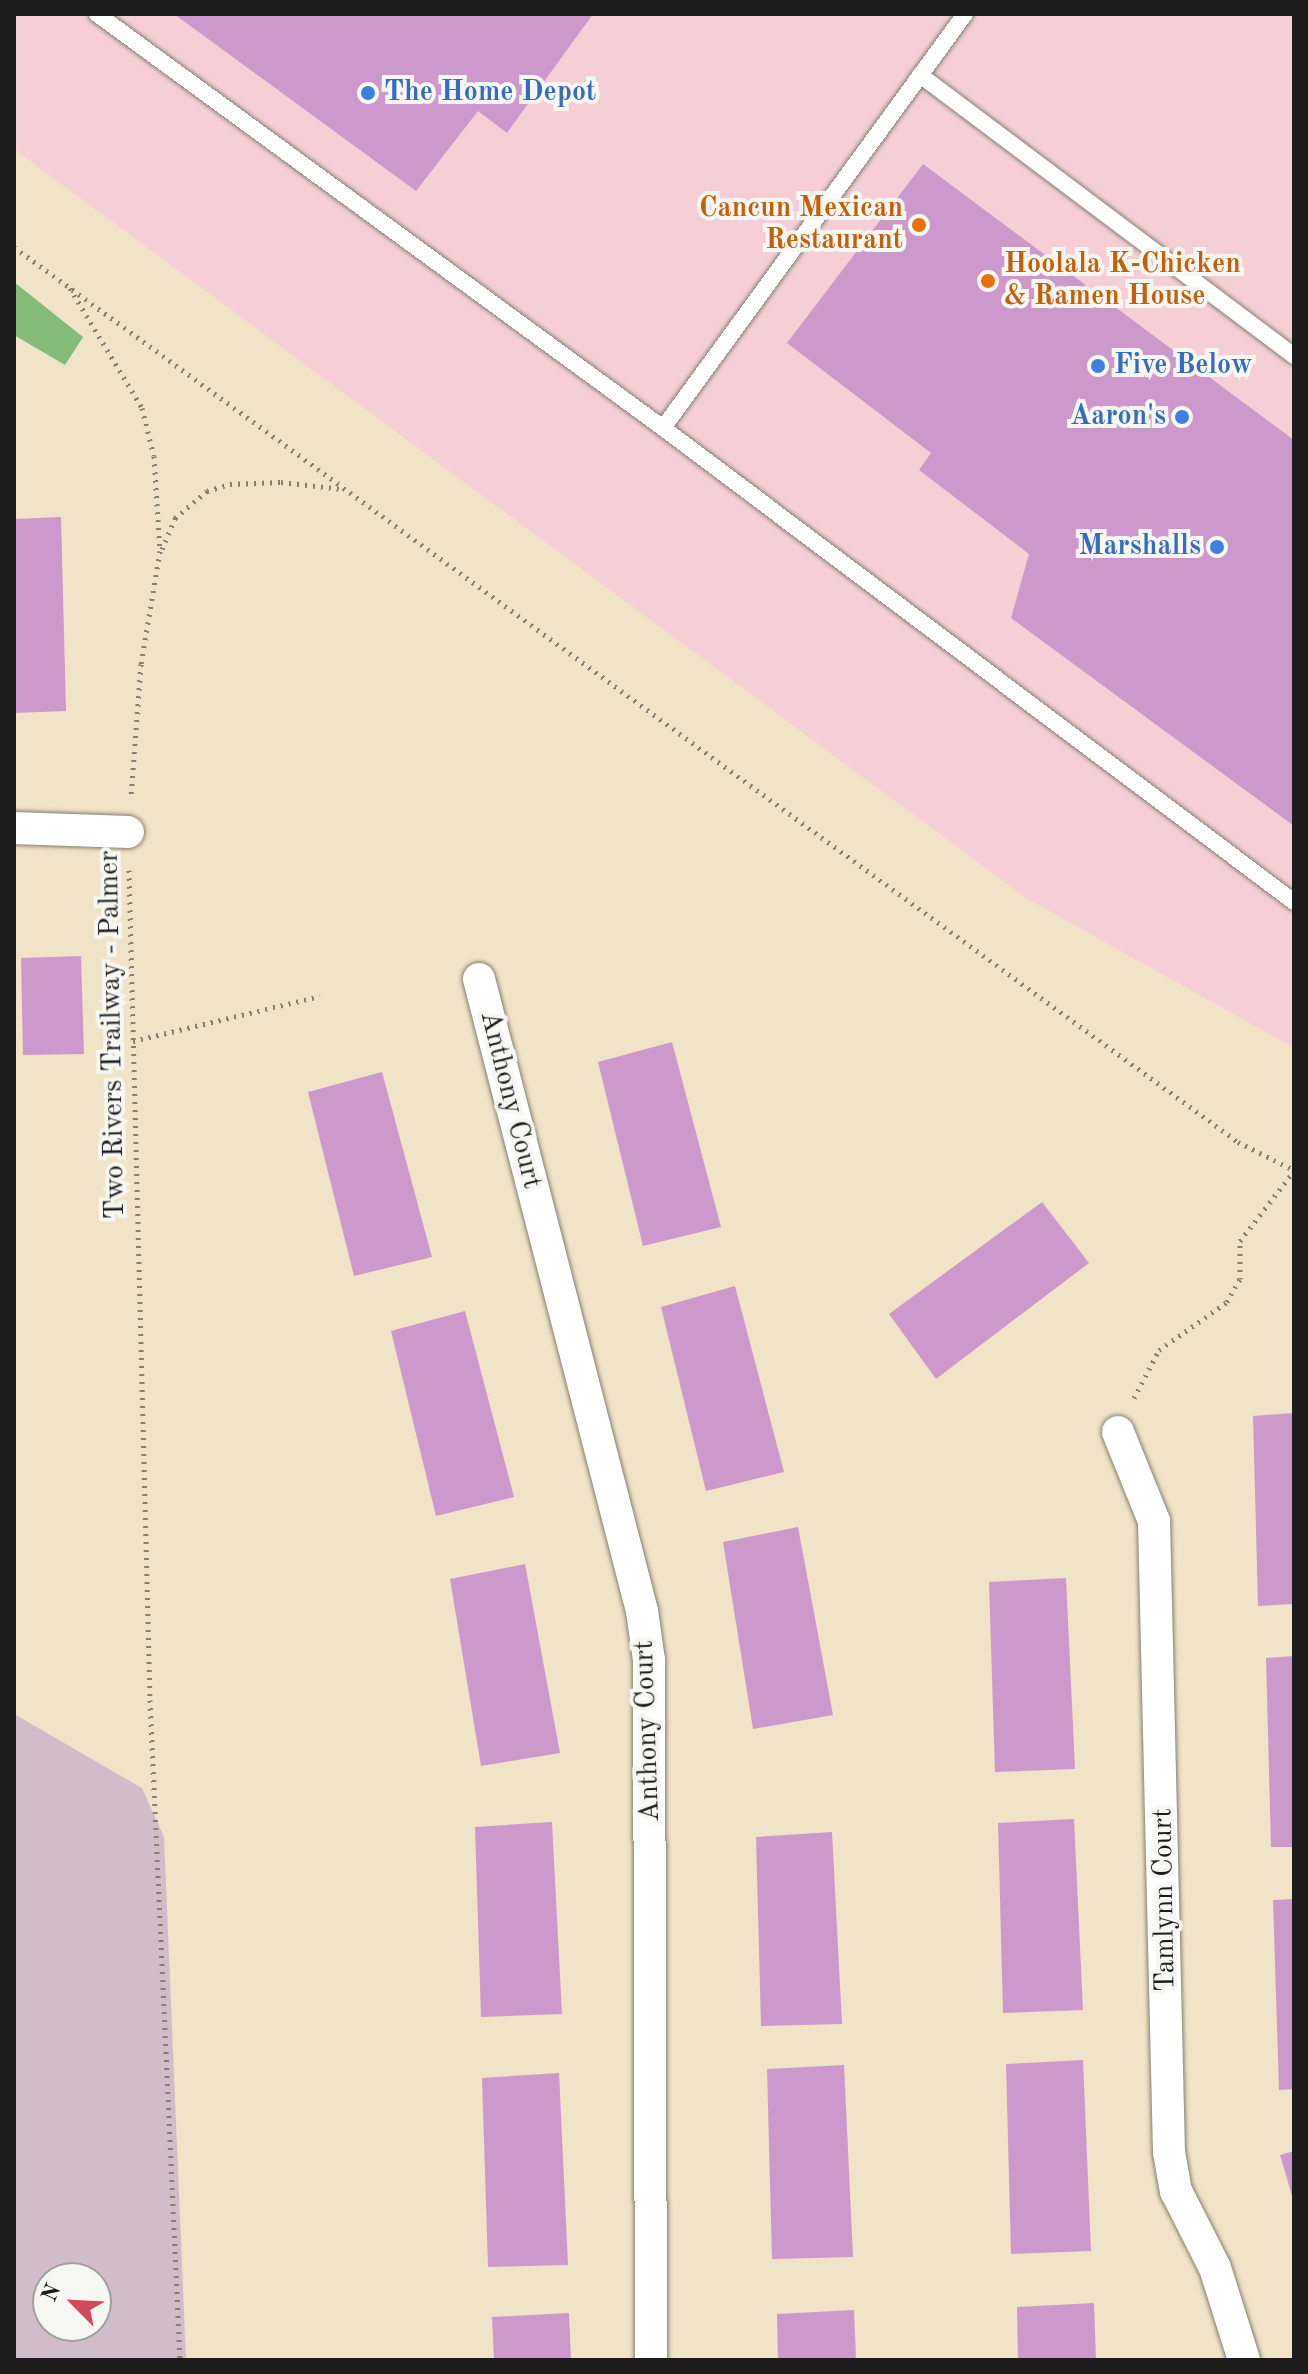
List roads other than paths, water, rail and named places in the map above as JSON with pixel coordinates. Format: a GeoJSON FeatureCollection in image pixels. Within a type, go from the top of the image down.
{"type":"FeatureCollection","features":[{"type":"Feature","properties":{"kind":"street"},"geometry":{"type":"LineString","coordinates":[[14,828],[128,832]]}},
{"type":"Feature","properties":{"kind":"street","name":"Anthony Court"},"geometry":{"type":"LineString","coordinates":[[479,979],[638,1596],[649,1660],[651,2360]]}},
{"type":"Feature","properties":{"kind":"street","name":"Tamlynn Court"},"geometry":{"type":"LineString","coordinates":[[1118,1432],[1154,1521],[1169,2152],[1176,2191],[1215,2268],[1244,2360]]}},
{"type":"Feature","properties":{"kind":"lane"},"geometry":{"type":"LineString","coordinates":[[97,14],[663,428],[1294,902]]}},
{"type":"Feature","properties":{"kind":"lane"},"geometry":{"type":"LineString","coordinates":[[663,428],[965,14]]}},
{"type":"Feature","properties":{"kind":"lane"},"geometry":{"type":"LineString","coordinates":[[920,75],[1294,356]]}},
{"type":"Feature","properties":{"kind":"place","name":"The Home Depot"},"geometry":{"type":"Point","coordinates":[368,93]}},
{"type":"Feature","properties":{"kind":"place","name":"Cancun Mexican Restaurant"},"geometry":{"type":"Point","coordinates":[919,225]}},
{"type":"Feature","properties":{"kind":"place","name":"Hoolala K-Chicken & Ramen House"},"geometry":{"type":"Point","coordinates":[988,281]}},
{"type":"Feature","properties":{"kind":"place","name":"Five Below"},"geometry":{"type":"Point","coordinates":[1098,366]}},
{"type":"Feature","properties":{"kind":"place","name":"Aaron's"},"geometry":{"type":"Point","coordinates":[1182,417]}},
{"type":"Feature","properties":{"kind":"place","name":"Marshalls"},"geometry":{"type":"Point","coordinates":[1217,547]}}]}
